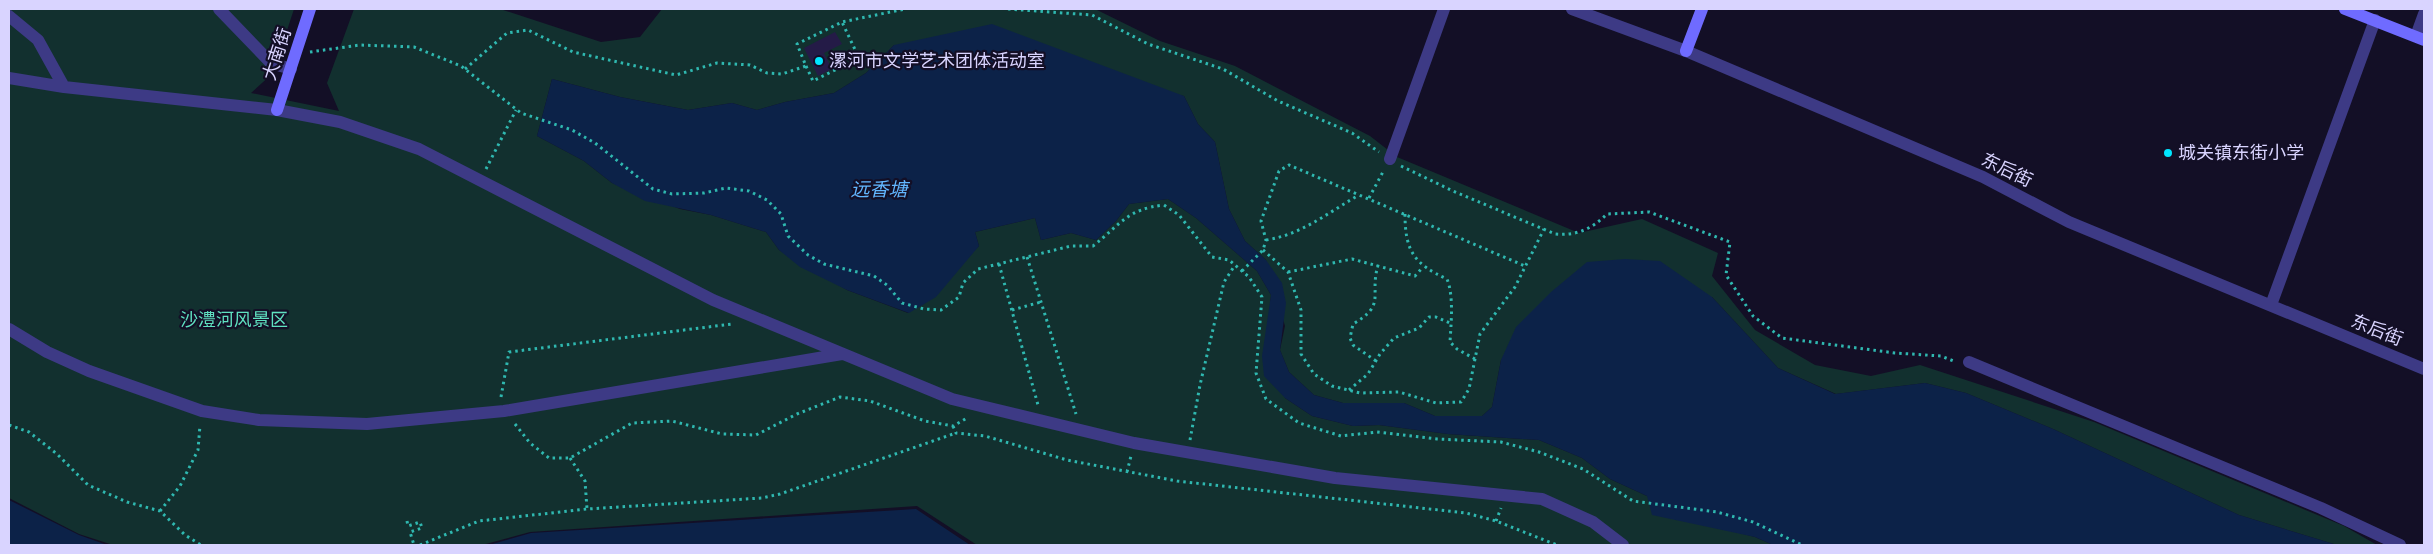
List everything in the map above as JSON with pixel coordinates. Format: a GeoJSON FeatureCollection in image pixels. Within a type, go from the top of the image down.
{"type":"FeatureCollection","features":[{"type":"Feature","properties":{"kind":"street"},"geometry":{"type":"LineString","coordinates":[[219,9],[271,63],[291,69]]}},
{"type":"Feature","properties":{"kind":"street","name":"大南街"},"geometry":{"type":"LineString","coordinates":[[277,110],[310,9]]}},
{"type":"Feature","properties":{"kind":"street"},"geometry":{"type":"LineString","coordinates":[[1390,159],[1444,9]]}},
{"type":"Feature","properties":{"kind":"street","name":"东后街"},"geometry":{"type":"LineString","coordinates":[[1572,9],[1686,51],[1983,176],[2069,222],[2424,368]]}},
{"type":"Feature","properties":{"kind":"street"},"geometry":{"type":"LineString","coordinates":[[1686,51],[1702,9]]}},
{"type":"Feature","properties":{"kind":"street"},"geometry":{"type":"LineString","coordinates":[[2345,9],[2420,38],[2424,14]]}},
{"type":"Feature","properties":{"kind":"street"},"geometry":{"type":"LineString","coordinates":[[9,16],[38,40],[64,87]]}},
{"type":"Feature","properties":{"kind":"street"},"geometry":{"type":"LineString","coordinates":[[2271,305],[2375,20]]}},
{"type":"Feature","properties":{"kind":"street"},"geometry":{"type":"LineString","coordinates":[[9,78],[64,87],[277,110],[340,122],[419,149],[713,300],[952,398],[1042,422],[1134,443],[1335,478],[1542,500],[1593,522],[1623,545]]}},
{"type":"Feature","properties":{"kind":"street"},"geometry":{"type":"LineString","coordinates":[[9,329],[47,352],[89,371],[202,411],[259,420],[367,424],[504,411],[842,354]]}},
{"type":"Feature","properties":{"kind":"street"},"geometry":{"type":"LineString","coordinates":[[1969,362],[2321,508],[2400,545]]}},
{"type":"Feature","properties":{"kind":"path"},"geometry":{"type":"LineString","coordinates":[[842,22],[859,58],[813,81],[797,44],[842,22],[905,9]]}},
{"type":"Feature","properties":{"kind":"path"},"geometry":{"type":"LineString","coordinates":[[1008,9],[1092,15],[1148,44],[1223,69],[1278,101],[1352,132],[1390,159],[1420,176],[1555,234],[1569,235],[1595,226],[1607,214],[1649,212],[1730,242],[1726,275],[1752,316],[1782,338],[1886,352],[1941,356],[1960,363],[1969,362]]}},
{"type":"Feature","properties":{"kind":"path"},"geometry":{"type":"LineString","coordinates":[[464,69],[507,33],[528,30],[573,52],[676,75],[717,63],[750,65],[767,73],[782,74],[806,66]]}},
{"type":"Feature","properties":{"kind":"path"},"geometry":{"type":"LineString","coordinates":[[296,54],[360,45],[414,47],[464,69],[516,110],[572,130],[595,143],[653,189],[672,194],[704,193],[726,188],[749,191],[767,200],[781,214],[788,236],[808,254],[824,264],[874,276],[887,285],[902,303],[924,309],[941,310],[959,297],[963,283],[978,269],[1072,246],[1093,246],[1127,216],[1145,207],[1164,205],[1179,216],[1212,257],[1229,260],[1249,277],[1262,298],[1256,373],[1266,399],[1298,423],[1341,436],[1377,432],[1511,445],[1539,452],[1583,469],[1633,501],[1717,512],[1753,522],[1802,545]]}},
{"type":"Feature","properties":{"kind":"path"},"geometry":{"type":"LineString","coordinates":[[481,181],[497,144],[516,110]]}},
{"type":"Feature","properties":{"kind":"path"},"geometry":{"type":"LineString","coordinates":[[1369,198],[1390,159]]}},
{"type":"Feature","properties":{"kind":"path"},"geometry":{"type":"LineString","coordinates":[[1242,271],[1263,250],[1266,240],[1261,221],[1279,171],[1289,166],[1369,198],[1525,266]]}},
{"type":"Feature","properties":{"kind":"path"},"geometry":{"type":"LineString","coordinates":[[1266,240],[1279,238],[1307,226],[1360,195]]}},
{"type":"Feature","properties":{"kind":"path"},"geometry":{"type":"LineString","coordinates":[[1405,214],[1405,232],[1414,259],[1423,267],[1447,280],[1453,317],[1450,342],[1457,349],[1475,359]]}},
{"type":"Feature","properties":{"kind":"path"},"geometry":{"type":"LineString","coordinates":[[1263,250],[1288,272],[1301,310],[1301,354],[1314,374],[1332,386],[1360,393],[1399,392],[1436,402],[1462,402],[1468,389],[1480,334],[1516,287],[1544,229]]}},
{"type":"Feature","properties":{"kind":"path"},"geometry":{"type":"LineString","coordinates":[[1027,257],[1081,430]]}},
{"type":"Feature","properties":{"kind":"path"},"geometry":{"type":"LineString","coordinates":[[1288,272],[1352,259],[1415,276],[1423,267]]}},
{"type":"Feature","properties":{"kind":"path"},"geometry":{"type":"LineString","coordinates":[[999,264],[1042,422]]}},
{"type":"Feature","properties":{"kind":"path"},"geometry":{"type":"LineString","coordinates":[[1188,452],[1200,384],[1224,282],[1235,265]]}},
{"type":"Feature","properties":{"kind":"path"},"geometry":{"type":"LineString","coordinates":[[1376,361],[1353,345],[1350,338],[1353,324],[1370,315],[1375,305],[1373,289],[1378,265]]}},
{"type":"Feature","properties":{"kind":"path"},"geometry":{"type":"LineString","coordinates":[[1012,310],[1041,302]]}},
{"type":"Feature","properties":{"kind":"path"},"geometry":{"type":"LineString","coordinates":[[1349,390],[1368,374],[1394,338],[1419,328],[1429,317],[1436,317],[1452,324]]}},
{"type":"Feature","properties":{"kind":"path"},"geometry":{"type":"LineString","coordinates":[[160,510],[180,486],[198,450],[202,411]]}},
{"type":"Feature","properties":{"kind":"path"},"geometry":{"type":"LineString","coordinates":[[9,425],[29,432],[57,454],[88,485],[126,502],[160,510],[185,535],[201,545]]}},
{"type":"Feature","properties":{"kind":"path"},"geometry":{"type":"LineString","coordinates":[[953,426],[956,433]]}},
{"type":"Feature","properties":{"kind":"path"},"geometry":{"type":"LineString","coordinates":[[420,545],[479,521],[586,510],[762,498],[780,494],[956,433],[985,436],[1067,460],[1176,481],[1466,513],[1496,521],[1557,545]]}},
{"type":"Feature","properties":{"kind":"path"},"geometry":{"type":"LineString","coordinates":[[570,458],[585,481],[586,510]]}},
{"type":"Feature","properties":{"kind":"path"},"geometry":{"type":"LineString","coordinates":[[407,520],[408,526],[420,522],[422,528],[410,532],[414,545]]}},
{"type":"Feature","properties":{"kind":"green space","name":"沙澧河风景区"},"geometry":{"type":"Polygon","coordinates":[[[9,9],[294,9],[273,73],[251,93],[339,111],[327,83],[354,9],[500,9],[601,42],[640,37],[662,9],[1095,9],[1160,41],[1235,66],[1370,136],[1397,157],[1579,233],[1642,219],[1718,253],[1712,276],[1755,330],[1815,365],[1871,376],[1920,365],[2094,422],[2344,526],[2377,545],[2337,545],[2239,515],[2053,429],[1966,393],[1925,383],[1836,394],[1778,368],[1712,297],[1501,360],[1492,407],[1482,416],[1435,416],[1404,403],[1343,403],[1314,395],[1289,372],[1280,350],[1285,326],[1266,260],[1245,241],[1229,209],[1215,142],[1198,124],[1184,96],[894,45],[866,73],[834,93],[785,102],[757,110],[732,103],[688,110],[620,97],[552,79],[537,136],[584,161],[612,183],[680,209],[711,215],[766,232],[779,250],[847,290],[908,313],[979,246],[975,232],[1035,218],[1041,240],[1071,233],[1096,240],[1116,221],[1129,204],[1168,199],[1196,218],[1257,271],[1271,295],[1269,317],[1285,398],[1312,416],[1353,426],[1379,425],[1448,434],[1539,440],[1582,458],[1610,479],[1647,496],[1724,529],[1755,537],[1773,545],[977,545],[917,506],[530,532],[482,545],[113,545],[79,534],[9,498],[9,9]]]}},
{"type":"Feature","properties":{"kind":"water","name":"远香塘"},"geometry":{"type":"Polygon","coordinates":[[[992,24],[1184,96],[1198,124],[1215,142],[1229,209],[1245,241],[1266,260],[1282,283],[1286,303],[1280,350],[1289,372],[1314,395],[1343,403],[1404,403],[1435,416],[1482,416],[1492,407],[1501,360],[1516,327],[1551,292],[1587,262],[1625,259],[1660,261],[1712,297],[1778,368],[1835,394],[1925,383],[1966,393],[2053,429],[2239,515],[2337,545],[1773,545],[1755,537],[1652,515],[1647,496],[1610,479],[1582,458],[1539,440],[1448,434],[1379,425],[1353,426],[1312,416],[1285,398],[1264,376],[1262,356],[1271,295],[1257,271],[1196,218],[1168,199],[1129,204],[1116,221],[1096,240],[1071,233],[1041,240],[1035,218],[975,232],[979,246],[936,297],[909,313],[847,290],[800,267],[779,250],[766,232],[711,215],[645,201],[612,183],[584,161],[537,136],[552,79],[620,97],[688,110],[732,103],[757,110],[785,102],[834,93],[866,73],[894,45],[992,24]]]}},
{"type":"Feature","properties":{"kind":"water"},"geometry":{"type":"Polygon","coordinates":[[[9,500],[79,535],[107,545],[9,545],[9,500]]]}},
{"type":"Feature","properties":{"kind":"water"},"geometry":{"type":"Polygon","coordinates":[[[916,509],[970,545],[489,545],[531,533],[916,509]]]}},
{"type":"Feature","properties":{"kind":"building","name":"漯河市文学艺术团体活动室"},"geometry":{"type":"Polygon","coordinates":[[[835,32],[842,44],[824,53],[832,69],[818,76],[804,48],[835,32]]]}},
{"type":"Feature","properties":{"kind":"place","name":"漯河市文学艺术团体活动室"},"geometry":{"type":"Point","coordinates":[819,61]}},
{"type":"Feature","properties":{"kind":"place","name":"城关镇东街小学"},"geometry":{"type":"Point","coordinates":[2168,153]}}]}
